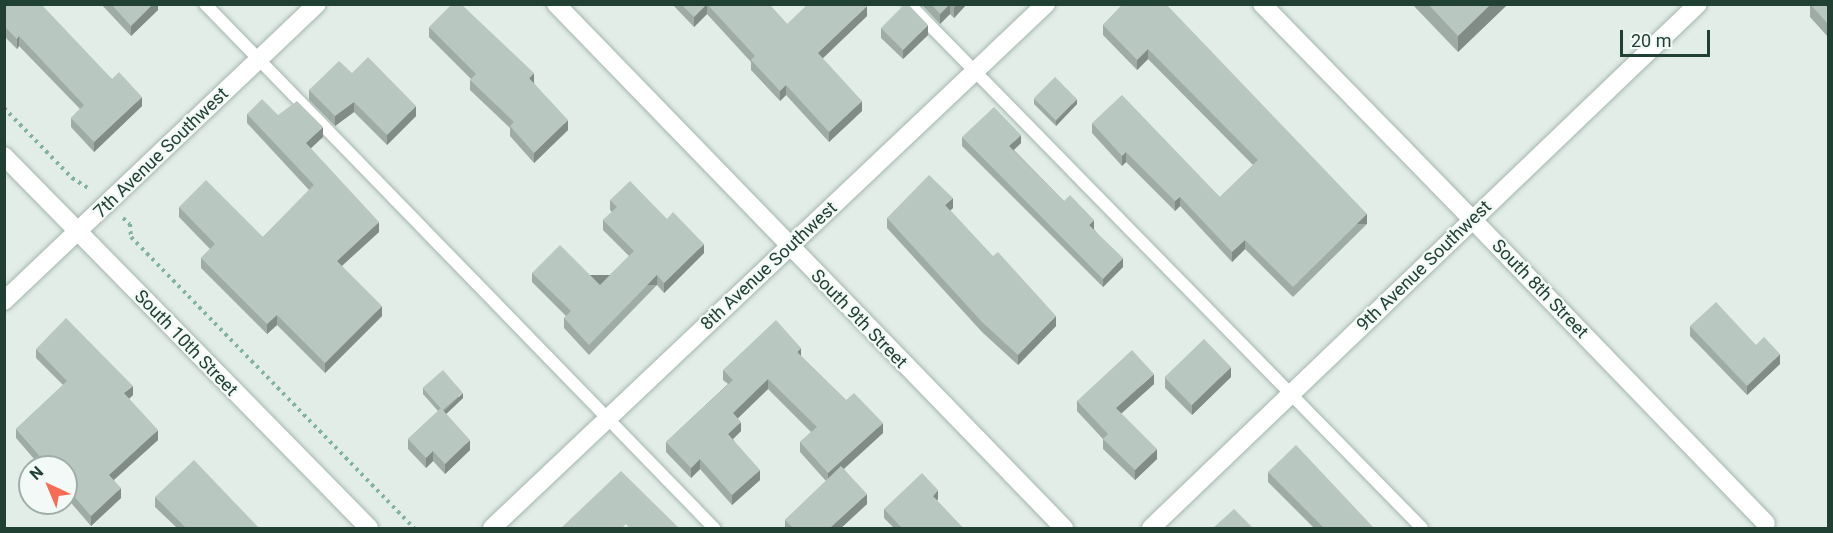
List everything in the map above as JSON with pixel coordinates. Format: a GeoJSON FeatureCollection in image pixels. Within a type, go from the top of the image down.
{"type":"FeatureCollection","features":[{"type":"Feature","properties":{"kind":"street","name":"7th Avenue Southwest"},"geometry":{"type":"LineString","coordinates":[[4,301],[317,4]]}},
{"type":"Feature","properties":{"kind":"street","name":"South 9th Street"},"geometry":{"type":"LineString","coordinates":[[556,4],[789,247],[1064,528]]}},
{"type":"Feature","properties":{"kind":"street","name":"8th Avenue Southwest"},"geometry":{"type":"LineString","coordinates":[[492,528],[1046,4]]}},
{"type":"Feature","properties":{"kind":"street","name":"South 8th Street"},"geometry":{"type":"LineString","coordinates":[[1262,4],[1766,523]]}},
{"type":"Feature","properties":{"kind":"street","name":"9th Avenue Southwest"},"geometry":{"type":"LineString","coordinates":[[1151,528],[1698,4]]}},
{"type":"Feature","properties":{"kind":"street","name":"South 10th Street"},"geometry":{"type":"LineString","coordinates":[[4,156],[369,528]]}},
{"type":"Feature","properties":{"kind":"lane"},"geometry":{"type":"LineString","coordinates":[[204,4],[714,528]]}},
{"type":"Feature","properties":{"kind":"lane"},"geometry":{"type":"LineString","coordinates":[[909,4],[1422,528]]}},
{"type":"Feature","properties":{"kind":"path"},"geometry":{"type":"LineString","coordinates":[[4,108],[72,178],[83,184]]}},
{"type":"Feature","properties":{"kind":"path"},"geometry":{"type":"LineString","coordinates":[[130,224],[131,237],[414,528]]}},
{"type":"Feature","properties":{"kind":"building"},"geometry":{"type":"Polygon","coordinates":[[[4,4],[41,4],[112,79],[119,72],[142,97],[94,142],[71,118],[84,105],[19,36],[17,39],[4,26],[4,4]]]}},
{"type":"Feature","properties":{"kind":"building"},"geometry":{"type":"Polygon","coordinates":[[[111,4],[153,4],[131,26],[111,4]]]}},
{"type":"Feature","properties":{"kind":"building"},"geometry":{"type":"Polygon","coordinates":[[[452,4],[461,4],[534,73],[529,78],[568,120],[534,153],[510,126],[514,122],[470,80],[476,74],[429,27],[452,4]]]}},
{"type":"Feature","properties":{"kind":"building"},"geometry":{"type":"Polygon","coordinates":[[[681,4],[707,4],[694,17],[681,4]]]}},
{"type":"Feature","properties":{"kind":"building"},"geometry":{"type":"Polygon","coordinates":[[[707,4],[769,4],[787,24],[808,4],[866,4],[867,6],[818,53],[862,101],[829,132],[786,85],[780,91],[751,60],[755,56],[707,4]]]}},
{"type":"Feature","properties":{"kind":"building"},"geometry":{"type":"Polygon","coordinates":[[[905,4],[908,4],[928,25],[903,50],[881,28],[905,4]]]}},
{"type":"Feature","properties":{"kind":"building"},"geometry":{"type":"Polygon","coordinates":[[[931,4],[950,4],[940,14],[931,4]]]}},
{"type":"Feature","properties":{"kind":"building"},"geometry":{"type":"Polygon","coordinates":[[[1123,4],[1166,4],[1367,214],[1293,287],[1245,240],[1232,252],[1180,197],[1175,201],[1126,152],[1122,156],[1092,123],[1122,95],[1220,197],[1258,160],[1148,49],[1137,60],[1103,25],[1123,4]]]}},
{"type":"Feature","properties":{"kind":"building"},"geometry":{"type":"Polygon","coordinates":[[[1428,4],[1491,4],[1458,36],[1428,4]]]}},
{"type":"Feature","properties":{"kind":"building"},"geometry":{"type":"Polygon","coordinates":[[[1810,4],[1828,4],[1828,24],[1810,4]]]}},
{"type":"Feature","properties":{"kind":"building"},"geometry":{"type":"Polygon","coordinates":[[[368,57],[416,106],[387,135],[354,102],[335,116],[309,90],[339,61],[352,73],[368,57]]]}},
{"type":"Feature","properties":{"kind":"building"},"geometry":{"type":"Polygon","coordinates":[[[1055,77],[1077,99],[1056,120],[1034,98],[1055,77]]]}},
{"type":"Feature","properties":{"kind":"building"},"geometry":{"type":"Polygon","coordinates":[[[262,99],[278,115],[297,101],[323,127],[306,143],[379,222],[337,261],[382,306],[325,363],[277,315],[267,324],[201,258],[215,244],[179,207],[206,180],[263,237],[314,185],[247,114],[262,99]]]}},
{"type":"Feature","properties":{"kind":"building"},"geometry":{"type":"Polygon","coordinates":[[[994,107],[1021,135],[1009,146],[1064,201],[1070,195],[1094,220],[1089,225],[1123,258],[1103,279],[962,137],[994,107]]]}},
{"type":"Feature","properties":{"kind":"building"},"geometry":{"type":"Polygon","coordinates":[[[929,175],[953,198],[945,205],[993,256],[998,252],[1056,316],[1018,355],[982,322],[887,218],[929,175]]]}},
{"type":"Feature","properties":{"kind":"building"},"geometry":{"type":"Polygon","coordinates":[[[630,181],[667,219],[673,212],[704,244],[664,283],[657,275],[589,345],[564,318],[571,311],[532,273],[560,245],[600,285],[634,251],[603,220],[617,207],[610,200],[630,181]]]}},
{"type":"Feature","properties":{"kind":"building"},"geometry":{"type":"Polygon","coordinates":[[[1716,302],[1756,345],[1764,337],[1780,354],[1747,386],[1690,326],[1716,302]]]}},
{"type":"Feature","properties":{"kind":"building"},"geometry":{"type":"Polygon","coordinates":[[[66,318],[133,386],[124,393],[158,430],[109,475],[121,488],[91,516],[78,501],[78,455],[39,455],[16,429],[67,381],[36,349],[66,318]]]}},
{"type":"Feature","properties":{"kind":"building"},"geometry":{"type":"Polygon","coordinates":[[[776,320],[801,348],[797,352],[846,400],[854,393],[883,423],[828,473],[800,442],[817,427],[768,379],[733,413],[741,422],[728,434],[760,470],[732,495],[700,459],[691,468],[666,442],[733,380],[723,370],[776,320]]]}},
{"type":"Feature","properties":{"kind":"building"},"geometry":{"type":"Polygon","coordinates":[[[1204,339],[1231,367],[1192,405],[1164,377],[1204,339]]]}},
{"type":"Feature","properties":{"kind":"building"},"geometry":{"type":"Polygon","coordinates":[[[1132,350],[1154,374],[1116,408],[1157,449],[1135,470],[1103,439],[1108,434],[1077,401],[1132,350]]]}},
{"type":"Feature","properties":{"kind":"building"},"geometry":{"type":"Polygon","coordinates":[[[443,370],[463,393],[442,410],[423,388],[443,370]]]}},
{"type":"Feature","properties":{"kind":"building"},"geometry":{"type":"Polygon","coordinates":[[[441,408],[470,440],[445,464],[433,451],[426,458],[408,439],[441,408]]]}},
{"type":"Feature","properties":{"kind":"building"},"geometry":{"type":"Polygon","coordinates":[[[1296,445],[1374,528],[1324,528],[1268,472],[1296,445]]]}},
{"type":"Feature","properties":{"kind":"building"},"geometry":{"type":"Polygon","coordinates":[[[194,460],[259,528],[186,528],[155,497],[194,460]]]}},
{"type":"Feature","properties":{"kind":"building"},"geometry":{"type":"Polygon","coordinates":[[[841,466],[867,494],[830,528],[793,528],[785,520],[841,466]]]}},
{"type":"Feature","properties":{"kind":"building"},"geometry":{"type":"Polygon","coordinates":[[[621,471],[679,528],[629,528],[626,524],[622,528],[561,528],[621,471]]]}},
{"type":"Feature","properties":{"kind":"building"},"geometry":{"type":"Polygon","coordinates":[[[922,473],[938,490],[933,496],[963,528],[902,528],[884,509],[922,473]]]}},
{"type":"Feature","properties":{"kind":"building"},"geometry":{"type":"Polygon","coordinates":[[[1234,509],[1253,528],[1213,528],[1234,509]]]}}]}
